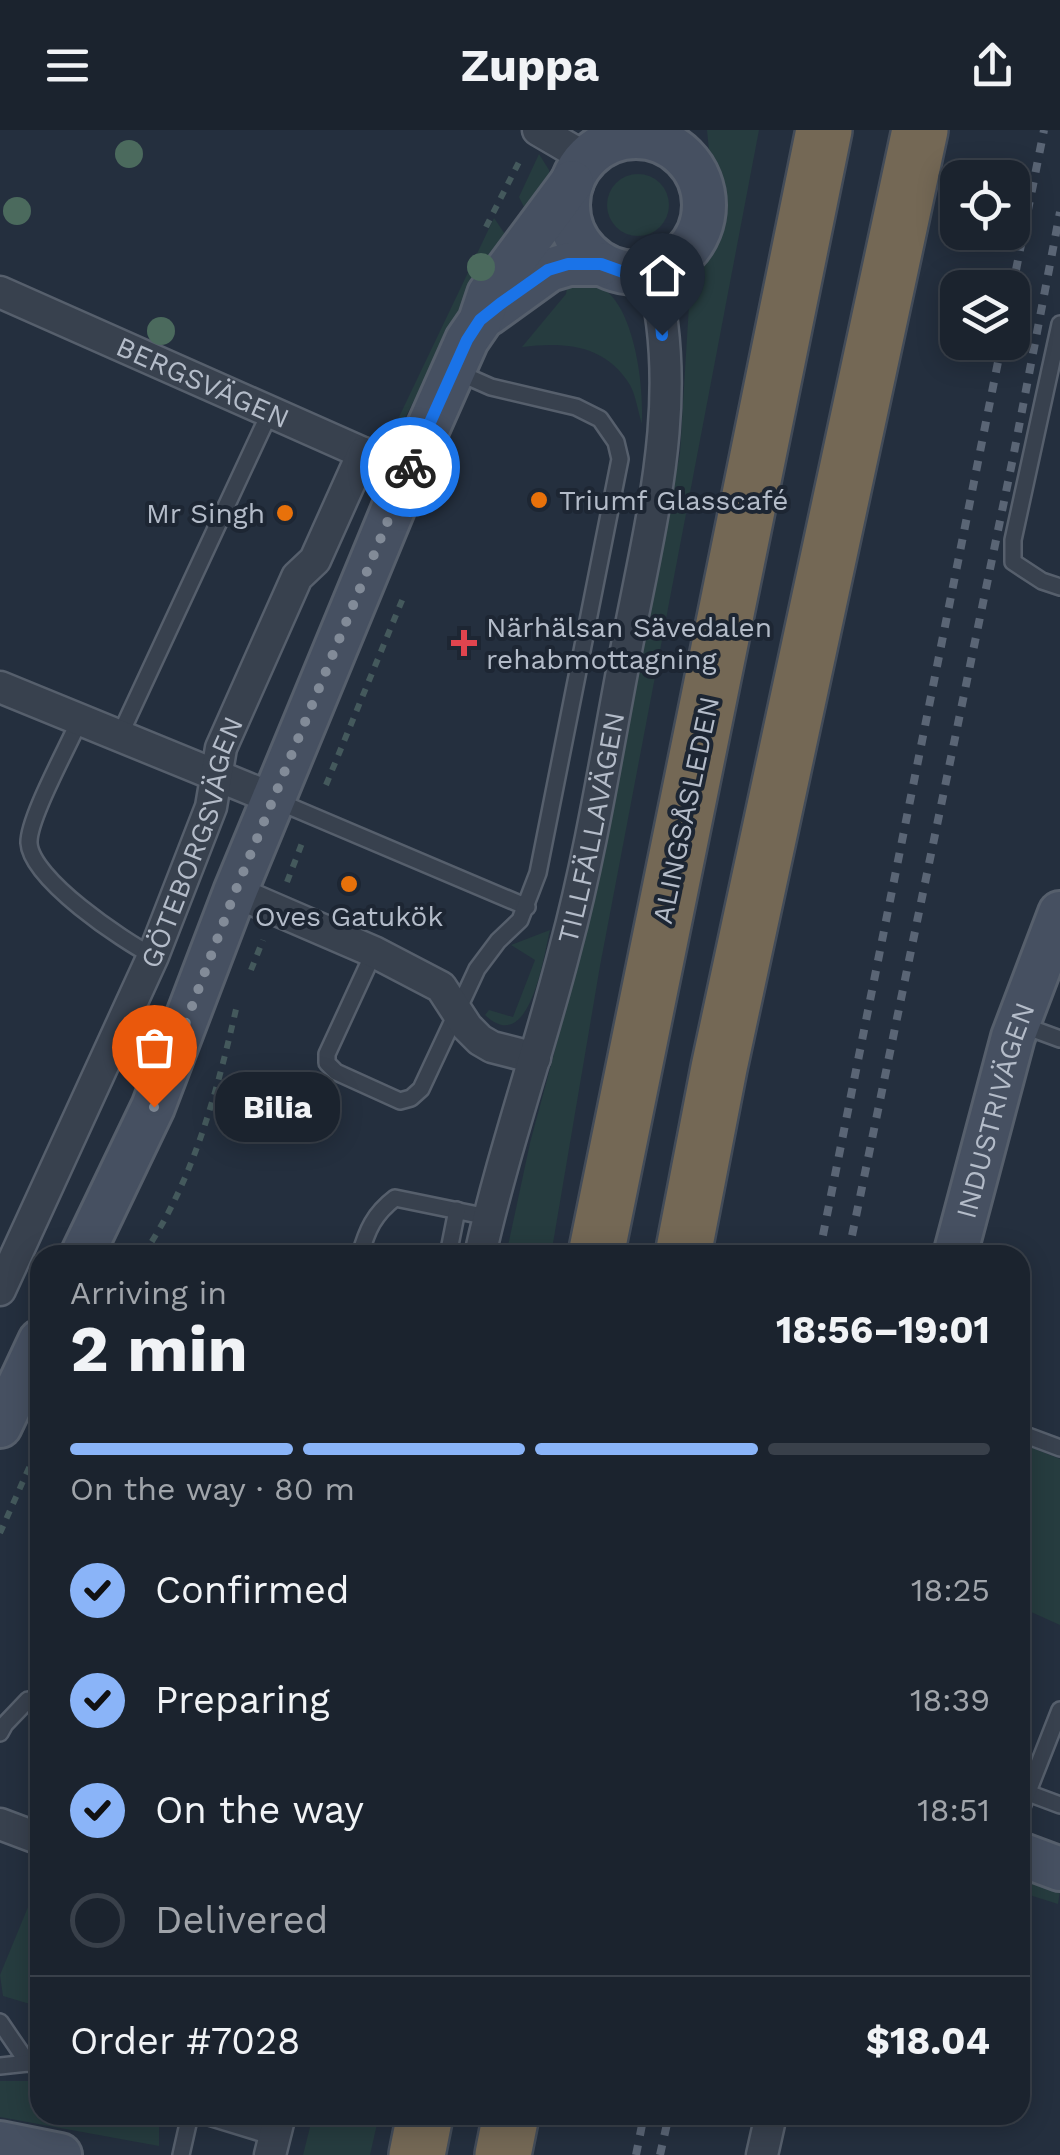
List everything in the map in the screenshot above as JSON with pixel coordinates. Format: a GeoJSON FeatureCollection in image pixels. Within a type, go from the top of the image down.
{"type":"FeatureCollection","features":[{"type":"Feature","properties":{"kind":"highway","name":"ALINGSÅSLEDEN"},"geometry":{"type":"LineString","coordinates":[[598,1245],[824,130]]}},
{"type":"Feature","properties":{"kind":"highway"},"geometry":{"type":"LineString","coordinates":[[686,1245],[723,1048],[920,130]]}},
{"type":"Feature","properties":{"kind":"highway"},"geometry":{"type":"LineString","coordinates":[[417,2155],[424,2125]]}},
{"type":"Feature","properties":{"kind":"highway"},"geometry":{"type":"LineString","coordinates":[[503,2155],[510,2125]]}},
{"type":"Feature","properties":{"kind":"street"},"geometry":{"type":"LineString","coordinates":[[87,1245],[154,1107],[235,892],[408,473],[489,294],[528,236],[598,153],[634,136],[656,139],[676,149],[688,147],[704,195],[700,228],[682,256],[652,271],[626,273],[601,264],[568,264],[548,270],[480,320]]}},
{"type":"Feature","properties":{"kind":"street"},"geometry":{"type":"LineString","coordinates":[[532,138],[598,153]]}},
{"type":"Feature","properties":{"kind":"street"},"geometry":{"type":"LineString","coordinates":[[598,153],[568,195],[570,221],[581,245],[601,264]]}},
{"type":"Feature","properties":{"kind":"street","name":"TILLFÄLLAVÄGEN"},"geometry":{"type":"LineString","coordinates":[[482,1245],[566,945],[657,488],[666,430],[666,374],[659,296],[652,271]]}},
{"type":"Feature","properties":{"kind":"street","name":"BERGSVÄGEN"},"geometry":{"type":"LineString","coordinates":[[0,292],[408,473]]}},
{"type":"Feature","properties":{"kind":"street","name":"GÖTEBORGSVÄGEN"},"geometry":{"type":"LineString","coordinates":[[0,1290],[153,956],[211,807],[221,748],[297,576],[315,560],[362,452]]}},
{"type":"Feature","properties":{"kind":"street"},"geometry":{"type":"LineString","coordinates":[[0,688],[274,800]]}},
{"type":"Feature","properties":{"kind":"street"},"geometry":{"type":"LineString","coordinates":[[235,892],[374,952],[441,987],[467,1027],[492,1047],[535,1058]]}},
{"type":"Feature","properties":{"kind":"street","name":"INDUSTRIVÄGEN"},"geometry":{"type":"LineString","coordinates":[[958,1245],[1018,1023],[1060,913]]}},
{"type":"Feature","properties":{"kind":"street"},"geometry":{"type":"LineString","coordinates":[[0,1426],[10,1378],[30,1354]]}},
{"type":"Feature","properties":{"kind":"street"},"geometry":{"type":"LineString","coordinates":[[0,1824],[30,1835]]}},
{"type":"Feature","properties":{"kind":"street"},"geometry":{"type":"LineString","coordinates":[[1030,1858],[1060,1868]]}},
{"type":"Feature","properties":{"kind":"street"},"geometry":{"type":"LineString","coordinates":[[762,2155],[770,2125]]}},
{"type":"Feature","properties":{"kind":"street"},"geometry":{"type":"LineString","coordinates":[[0,2143],[60,2155]]}},
{"type":"Feature","properties":{"kind":"lane"},"geometry":{"type":"LineString","coordinates":[[1060,324],[1013,540],[1014,562],[1042,582],[1060,587]]}},
{"type":"Feature","properties":{"kind":"lane"},"geometry":{"type":"LineString","coordinates":[[374,952],[327,1054],[327,1063],[336,1072],[400,1101],[421,1089],[477,969],[527,907],[538,873],[620,459],[616,442],[600,419],[576,408],[492,387],[456,371]]}},
{"type":"Feature","properties":{"kind":"lane"},"geometry":{"type":"LineString","coordinates":[[118,738],[270,412]]}},
{"type":"Feature","properties":{"kind":"lane"},"geometry":{"type":"LineString","coordinates":[[80,722],[30,830],[30,853],[57,888],[126,943],[153,956]]}},
{"type":"Feature","properties":{"kind":"lane"},"geometry":{"type":"LineString","coordinates":[[274,800],[527,907]]}},
{"type":"Feature","properties":{"kind":"lane"},"geometry":{"type":"LineString","coordinates":[[1018,1023],[1060,1040]]}},
{"type":"Feature","properties":{"kind":"lane"},"geometry":{"type":"LineString","coordinates":[[363,1245],[369,1224],[396,1198],[488,1217]]}},
{"type":"Feature","properties":{"kind":"lane"},"geometry":{"type":"LineString","coordinates":[[450,1245],[457,1210]]}},
{"type":"Feature","properties":{"kind":"lane"},"geometry":{"type":"LineString","coordinates":[[1030,1437],[1060,1448]]}},
{"type":"Feature","properties":{"kind":"lane"},"geometry":{"type":"LineString","coordinates":[[0,1733],[30,1700]]}},
{"type":"Feature","properties":{"kind":"lane"},"geometry":{"type":"LineString","coordinates":[[1030,1787],[1060,1710]]}},
{"type":"Feature","properties":{"kind":"lane"},"geometry":{"type":"LineString","coordinates":[[1030,1793],[1060,1804]]}},
{"type":"Feature","properties":{"kind":"lane"},"geometry":{"type":"LineString","coordinates":[[0,2022],[30,2059]]}},
{"type":"Feature","properties":{"kind":"lane"},"geometry":{"type":"LineString","coordinates":[[0,2066],[30,2064]]}},
{"type":"Feature","properties":{"kind":"lane"},"geometry":{"type":"LineString","coordinates":[[181,2155],[188,2125]]}},
{"type":"Feature","properties":{"kind":"lane"},"geometry":{"type":"LineString","coordinates":[[238,2125],[275,2135]]}},
{"type":"Feature","properties":{"kind":"path"},"geometry":{"type":"LineString","coordinates":[[528,236],[501,197],[532,138]]}},
{"type":"Feature","properties":{"kind":"path"},"geometry":{"type":"LineString","coordinates":[[245,984],[405,594]]}},
{"type":"Feature","properties":{"kind":"path"},"geometry":{"type":"LineString","coordinates":[[149,1245],[176,1196],[209,1118],[238,1002]]}},
{"type":"Feature","properties":{"kind":"path"},"geometry":{"type":"LineString","coordinates":[[0,1532],[30,1466]]}},
{"type":"Feature","properties":{"kind":"green space"},"geometry":{"type":"Polygon","coordinates":[[[707,130],[759,130],[600,966],[553,1245],[508,1245],[530,1143],[579,961],[680,453],[691,272],[721,220],[721,180],[709,151],[707,130]]]}},
{"type":"Feature","properties":{"kind":"green space"},"geometry":{"type":"Polygon","coordinates":[[[539,154],[549,170],[551,191],[530,219],[519,197],[539,154]]]}},
{"type":"Feature","properties":{"kind":"green space"},"geometry":{"type":"Polygon","coordinates":[[[638,174],[660,183],[669,205],[660,227],[638,236],[616,227],[607,205],[616,183],[638,174]]]}},
{"type":"Feature","properties":{"kind":"green space"},"geometry":{"type":"Polygon","coordinates":[[[494,218],[509,240],[474,286],[396,435],[389,438],[494,218]]]}},
{"type":"Feature","properties":{"kind":"green space"},"geometry":{"type":"Polygon","coordinates":[[[568,282],[592,283],[607,291],[618,305],[634,344],[642,424],[630,385],[608,361],[568,346],[522,347],[566,294],[568,282]]]}},
{"type":"Feature","properties":{"kind":"green space"},"geometry":{"type":"Polygon","coordinates":[[[550,930],[532,998],[513,1023],[500,1025],[485,1015],[489,1010],[513,1017],[535,960],[511,945],[550,930]]]}},
{"type":"Feature","properties":{"kind":"green space"},"geometry":{"type":"Polygon","coordinates":[[[1030,1447],[1060,1459],[1060,1625],[1030,1612],[1030,1447]]]}},
{"type":"Feature","properties":{"kind":"green space"},"geometry":{"type":"Polygon","coordinates":[[[1030,1881],[1060,1891],[1058,1904],[1030,1895],[1030,1881]]]}},
{"type":"Feature","properties":{"kind":"green space"},"geometry":{"type":"Polygon","coordinates":[[[30,1902],[30,2004],[3,1996],[0,1975],[30,1902]]]}},
{"type":"Feature","properties":{"kind":"green space"},"geometry":{"type":"Polygon","coordinates":[[[0,2081],[30,2081],[30,2122],[0,2117],[0,2081]]]}},
{"type":"Feature","properties":{"kind":"green space"},"geometry":{"type":"Polygon","coordinates":[[[44,2125],[159,2125],[159,2146],[44,2125]]]}},
{"type":"Feature","properties":{"kind":"green space"},"geometry":{"type":"Polygon","coordinates":[[[310,2125],[377,2125],[370,2155],[303,2155],[310,2125]]]}},
{"type":"Feature","properties":{"kind":"railway"},"geometry":{"type":"LineString","coordinates":[[1016,270],[1044,130]]}},
{"type":"Feature","properties":{"kind":"railway"},"geometry":{"type":"LineString","coordinates":[[850,1245],[1060,212]]}},
{"type":"Feature","properties":{"kind":"railway"},"geometry":{"type":"LineString","coordinates":[[821,1245],[998,360]]}},
{"type":"Feature","properties":{"kind":"railway"},"geometry":{"type":"LineString","coordinates":[[636,2155],[642,2125]]}},
{"type":"Feature","properties":{"kind":"railway"},"geometry":{"type":"LineString","coordinates":[[660,2155],[667,2125]]}},
{"type":"Feature","properties":{"kind":"way so far"},"geometry":{"type":"LineString","coordinates":[[154,1107],[235,892],[410,467]]}},
{"type":"Feature","properties":{"kind":"place","name":"Triumf Glasscafé"},"geometry":{"type":"Point","coordinates":[539,500]}},
{"type":"Feature","properties":{"kind":"place","name":"Mr Singh"},"geometry":{"type":"Point","coordinates":[285,513]}},
{"type":"Feature","properties":{"kind":"place","name":"Närhälsan Sävedalen rehabmottagning"},"geometry":{"type":"Point","coordinates":[464,643]}},
{"type":"Feature","properties":{"kind":"place","name":"Oves Gatukök"},"geometry":{"type":"Point","coordinates":[349,884]}},
{"type":"Feature","properties":{"kind":"place","name":"Bilia"},"geometry":{"type":"Point","coordinates":[154,1107]}},
{"type":"Feature","properties":{"kind":"route"},"geometry":{"type":"LineString","coordinates":[[410,467],[467,340],[480,320],[548,270],[568,264],[601,264],[626,273],[652,271],[659,296],[662,335]]}}]}
